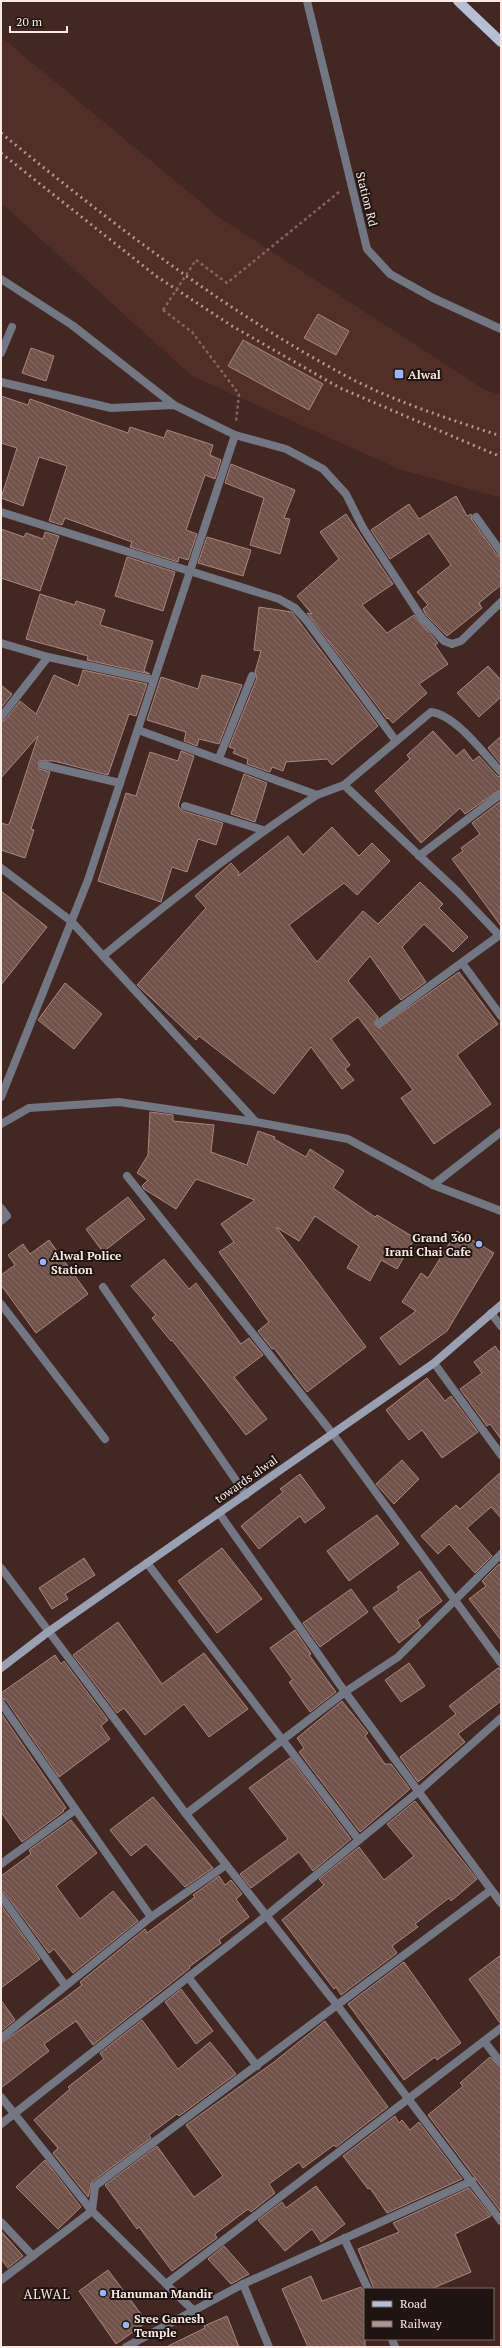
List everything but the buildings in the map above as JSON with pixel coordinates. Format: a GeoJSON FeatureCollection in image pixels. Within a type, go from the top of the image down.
{"type":"FeatureCollection","features":[{"type":"Feature","properties":{"kind":"main road"},"geometry":{"type":"LineString","coordinates":[[458,1],[501,42]]}},
{"type":"Feature","properties":{"kind":"main road","name":"towards alwal"},"geometry":{"type":"LineString","coordinates":[[1,1668],[48,1632],[434,1363],[501,1305]]}},
{"type":"Feature","properties":{"kind":"street","name":"Station Rd"},"geometry":{"type":"LineString","coordinates":[[307,1],[367,249],[390,274],[433,298],[501,329]]}},
{"type":"Feature","properties":{"kind":"street"},"geometry":{"type":"LineString","coordinates":[[1,279],[72,325],[174,406],[235,434],[286,449],[323,469],[346,494],[363,528],[422,618],[444,641],[452,644],[461,641],[501,602]]}},
{"type":"Feature","properties":{"kind":"street"},"geometry":{"type":"LineString","coordinates":[[1,354],[12,327]]}},
{"type":"Feature","properties":{"kind":"street"},"geometry":{"type":"LineString","coordinates":[[1,382],[111,408],[174,406]]}},
{"type":"Feature","properties":{"kind":"street"},"geometry":{"type":"LineString","coordinates":[[1,1097],[88,880],[235,434]]}},
{"type":"Feature","properties":{"kind":"street"},"geometry":{"type":"LineString","coordinates":[[1,512],[279,599],[295,608],[312,627],[396,741]]}},
{"type":"Feature","properties":{"kind":"street"},"geometry":{"type":"LineString","coordinates":[[476,517],[501,552]]}},
{"type":"Feature","properties":{"kind":"street"},"geometry":{"type":"LineString","coordinates":[[1,643],[48,657],[154,680]]}},
{"type":"Feature","properties":{"kind":"street"},"geometry":{"type":"LineString","coordinates":[[1,717],[48,657]]}},
{"type":"Feature","properties":{"kind":"street"},"geometry":{"type":"LineString","coordinates":[[219,758],[252,676]]}},
{"type":"Feature","properties":{"kind":"street"},"geometry":{"type":"LineString","coordinates":[[103,956],[163,907],[263,830],[317,795],[344,785],[431,712],[440,713],[466,735],[501,772]]}},
{"type":"Feature","properties":{"kind":"street"},"geometry":{"type":"LineString","coordinates":[[138,730],[219,758],[317,795]]}},
{"type":"Feature","properties":{"kind":"street"},"geometry":{"type":"LineString","coordinates":[[43,765],[120,783]]}},
{"type":"Feature","properties":{"kind":"street"},"geometry":{"type":"LineString","coordinates":[[344,785],[458,892],[500,934],[379,1023]]}},
{"type":"Feature","properties":{"kind":"street"},"geometry":{"type":"LineString","coordinates":[[419,856],[501,794]]}},
{"type":"Feature","properties":{"kind":"street"},"geometry":{"type":"LineString","coordinates":[[185,806],[263,830]]}},
{"type":"Feature","properties":{"kind":"street"},"geometry":{"type":"LineString","coordinates":[[1,868],[71,921],[256,1122]]}},
{"type":"Feature","properties":{"kind":"street"},"geometry":{"type":"LineString","coordinates":[[462,963],[501,1016]]}},
{"type":"Feature","properties":{"kind":"street"},"geometry":{"type":"LineString","coordinates":[[1,1124],[29,1108],[119,1102],[256,1122],[348,1140],[432,1185],[501,1211]]}},
{"type":"Feature","properties":{"kind":"street"},"geometry":{"type":"LineString","coordinates":[[432,1185],[501,1132]]}},
{"type":"Feature","properties":{"kind":"street"},"geometry":{"type":"LineString","coordinates":[[127,1176],[332,1434],[501,1663]]}},
{"type":"Feature","properties":{"kind":"street"},"geometry":{"type":"LineString","coordinates":[[1,1208],[7,1216],[1,1221]]}},
{"type":"Feature","properties":{"kind":"street"},"geometry":{"type":"LineString","coordinates":[[103,1287],[246,1494]]}},
{"type":"Feature","properties":{"kind":"street"},"geometry":{"type":"LineString","coordinates":[[1,1304],[105,1439]]}},
{"type":"Feature","properties":{"kind":"street"},"geometry":{"type":"LineString","coordinates":[[491,1313],[501,1326]]}},
{"type":"Feature","properties":{"kind":"street"},"geometry":{"type":"LineString","coordinates":[[434,1363],[501,1455]]}},
{"type":"Feature","properties":{"kind":"street"},"geometry":{"type":"LineString","coordinates":[[219,1513],[345,1692],[501,1903]]}},
{"type":"Feature","properties":{"kind":"street"},"geometry":{"type":"LineString","coordinates":[[186,1814],[345,1692],[398,1658],[501,1554]]}},
{"type":"Feature","properties":{"kind":"street"},"geometry":{"type":"LineString","coordinates":[[147,1563],[359,1840]]}},
{"type":"Feature","properties":{"kind":"street"},"geometry":{"type":"LineString","coordinates":[[1,1568],[186,1814],[337,2005],[501,2221]]}},
{"type":"Feature","properties":{"kind":"street"},"geometry":{"type":"LineString","coordinates":[[1,1703],[151,1917]]}},
{"type":"Feature","properties":{"kind":"street"},"geometry":{"type":"LineString","coordinates":[[1,2124],[266,1916],[419,1791],[501,1718]]}},
{"type":"Feature","properties":{"kind":"street"},"geometry":{"type":"LineString","coordinates":[[1,1864],[75,1810]]}},
{"type":"Feature","properties":{"kind":"street"},"geometry":{"type":"LineString","coordinates":[[1,2038],[151,1917],[226,1865]]}},
{"type":"Feature","properties":{"kind":"street"},"geometry":{"type":"LineString","coordinates":[[1,2280],[92,2212],[95,2186],[491,1890]]}},
{"type":"Feature","properties":{"kind":"street"},"geometry":{"type":"LineString","coordinates":[[1,1896],[65,1985]]}},
{"type":"Feature","properties":{"kind":"street"},"geometry":{"type":"LineString","coordinates":[[188,1977],[256,2066]]}},
{"type":"Feature","properties":{"kind":"street"},"geometry":{"type":"LineString","coordinates":[[166,2284],[501,2028]]}},
{"type":"Feature","properties":{"kind":"street"},"geometry":{"type":"LineString","coordinates":[[484,2041],[501,2063]]}},
{"type":"Feature","properties":{"kind":"street"},"geometry":{"type":"LineString","coordinates":[[1,2097],[13,2115],[92,2212],[193,2310]]}},
{"type":"Feature","properties":{"kind":"street"},"geometry":{"type":"LineString","coordinates":[[126,2347],[243,2284],[472,2182]]}},
{"type":"Feature","properties":{"kind":"street"},"geometry":{"type":"LineString","coordinates":[[1,2222],[33,2256]]}},
{"type":"Feature","properties":{"kind":"street"},"geometry":{"type":"LineString","coordinates":[[344,2238],[368,2288]]}},
{"type":"Feature","properties":{"kind":"street"},"geometry":{"type":"LineString","coordinates":[[243,2284],[268,2347]]}},
{"type":"Feature","properties":{"kind":"path"},"geometry":{"type":"LineString","coordinates":[[235,434],[239,394],[192,332],[163,310],[196,260],[227,283],[350,182]]}},
{"type":"Feature","properties":{"kind":"shaded area"},"geometry":{"type":"Polygon","coordinates":[[[1,37],[220,218],[485,390],[501,395],[501,498],[399,469],[192,376],[1,203],[1,37]]]}},
{"type":"Feature","properties":{"kind":"railway"},"geometry":{"type":"LineString","coordinates":[[1,133],[83,199],[168,263],[211,293],[300,350],[346,376],[384,394],[422,409],[501,436]]}},
{"type":"Feature","properties":{"kind":"railway"},"geometry":{"type":"LineString","coordinates":[[1,153],[156,276],[232,326],[340,388],[501,457]]}},
{"type":"Feature","properties":{"kind":"place","name":"Alwal"},"geometry":{"type":"Point","coordinates":[399,374]}},
{"type":"Feature","properties":{"kind":"place","name":"Grand 360 Irani Chai Cafe"},"geometry":{"type":"Point","coordinates":[479,1244]}},
{"type":"Feature","properties":{"kind":"place","name":"Alwal Police Station"},"geometry":{"type":"Point","coordinates":[43,1262]}},
{"type":"Feature","properties":{"kind":"place","name":"Hanuman Mandir"},"geometry":{"type":"Point","coordinates":[103,2293]}},
{"type":"Feature","properties":{"kind":"place","name":"Sree Ganesh Temple"},"geometry":{"type":"Point","coordinates":[126,2325]}},
{"type":"Feature","properties":{"kind":"district","name":"ALWAL"},"geometry":{"type":"Point","coordinates":[47,2294]}}]}
